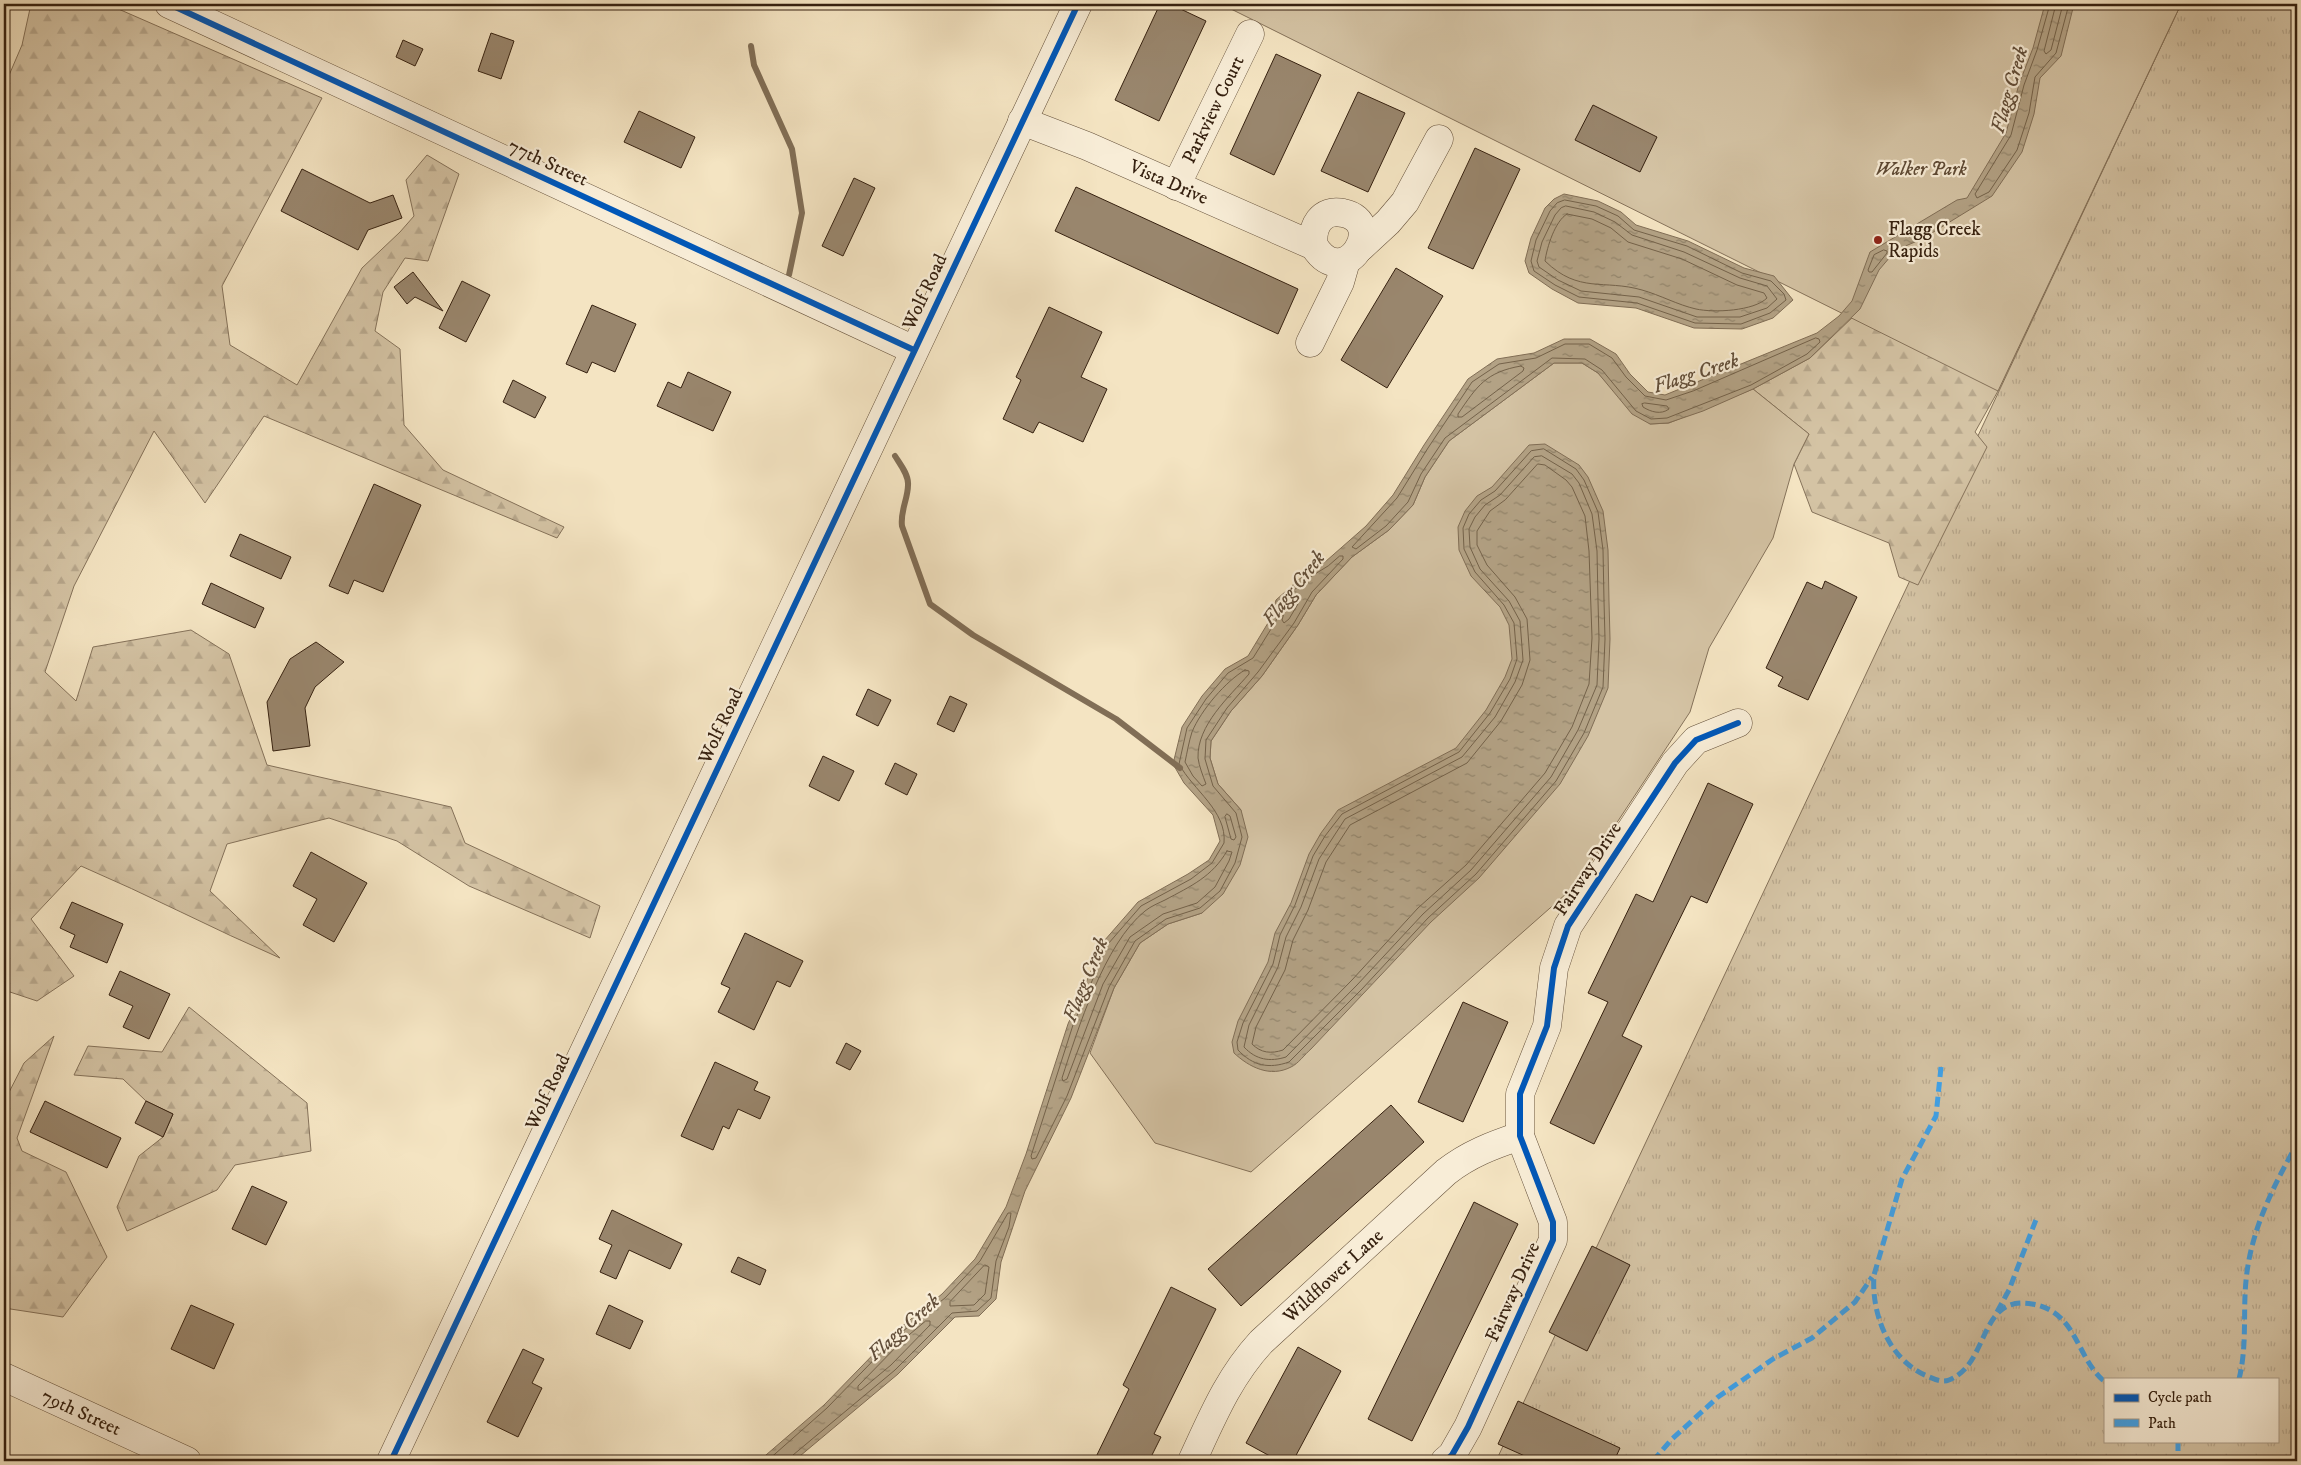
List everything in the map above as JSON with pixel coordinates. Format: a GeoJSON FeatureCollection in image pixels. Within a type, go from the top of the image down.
{"type":"FeatureCollection","features":[{"type":"Feature","properties":{"kind":"street","name":"77th Street"},"geometry":{"type":"LineString","coordinates":[[169,4],[914,350]]}},
{"type":"Feature","properties":{"kind":"street","name":"Wolf Road"},"geometry":{"type":"LineString","coordinates":[[391,1461],[1078,4]]}},
{"type":"Feature","properties":{"kind":"street","name":"Parkview Court"},"geometry":{"type":"LineString","coordinates":[[1176,186],[1250,34]]}},
{"type":"Feature","properties":{"kind":"street","name":"Vista Drive"},"geometry":{"type":"LineString","coordinates":[[1022,121],[1314,246],[1319,254],[1327,260],[1337,262],[1353,254]]}},
{"type":"Feature","properties":{"kind":"street"},"geometry":{"type":"LineString","coordinates":[[1353,254],[1388,222],[1405,202],[1439,139]]}},
{"type":"Feature","properties":{"kind":"street"},"geometry":{"type":"LineString","coordinates":[[1310,343],[1353,254],[1363,238],[1361,228],[1356,219],[1348,214],[1328,213],[1320,218],[1314,226],[1312,236],[1314,246]]}},
{"type":"Feature","properties":{"kind":"street","name":"Fairway Drive"},"geometry":{"type":"LineString","coordinates":[[1445,1461],[1452,1455],[1468,1427],[1553,1240],[1553,1222],[1520,1136],[1520,1094],[1547,1026],[1554,968],[1568,926],[1675,763],[1696,740],[1738,723]]}},
{"type":"Feature","properties":{"kind":"street","name":"Wildflower Lane"},"geometry":{"type":"LineString","coordinates":[[1192,1461],[1228,1384],[1242,1362],[1261,1342],[1446,1172],[1465,1158],[1482,1149],[1520,1136]]}},
{"type":"Feature","properties":{"kind":"street","name":"79th Street"},"geometry":{"type":"LineString","coordinates":[[4,1377],[187,1461]]}},
{"type":"Feature","properties":{"kind":"green space"},"geometry":{"type":"Polygon","coordinates":[[[31,4],[107,4],[322,98],[222,286],[230,345],[297,385],[362,268],[414,216],[406,180],[427,155],[459,174],[428,261],[405,258],[383,292],[375,331],[400,349],[404,425],[443,470],[564,527],[557,538],[264,416],[205,503],[154,431],[74,586],[45,672],[76,701],[93,647],[191,630],[229,654],[267,765],[451,807],[465,843],[600,906],[590,938],[469,886],[397,841],[329,818],[227,844],[210,891],[280,958],[81,866],[31,919],[74,976],[37,1001],[4,990],[4,87],[22,45],[31,4]]]}},
{"type":"Feature","properties":{"kind":"green space","name":"Walker Park"},"geometry":{"type":"Polygon","coordinates":[[[1221,4],[2181,4],[1998,391],[1221,4]]]}},
{"type":"Feature","properties":{"kind":"green space"},"geometry":{"type":"Polygon","coordinates":[[[2181,4],[2297,4],[2297,1461],[1496,1461],[2181,4]]]}},
{"type":"Feature","properties":{"kind":"green space"},"geometry":{"type":"Polygon","coordinates":[[[2181,4],[1998,391],[1975,432],[1987,447],[1918,585],[1899,577],[1889,543],[1812,512],[1794,464],[1809,434],[1753,389],[1810,358],[2181,4]]]}},
{"type":"Feature","properties":{"kind":"green space"},"geometry":{"type":"Polygon","coordinates":[[[1554,363],[1582,363],[1598,373],[1615,392],[1650,424],[1669,423],[1753,389],[1809,434],[1794,464],[1773,538],[1709,648],[1690,712],[1575,886],[1251,1172],[1155,1143],[1090,1053],[1114,988],[1140,943],[1168,924],[1202,913],[1241,810],[1218,784],[1210,758],[1211,741],[1231,711],[1262,676],[1298,625],[1316,595],[1352,557],[1389,530],[1413,505],[1425,477],[1449,441],[1554,363]]]}},
{"type":"Feature","properties":{"kind":"green space"},"geometry":{"type":"Polygon","coordinates":[[[189,1007],[307,1103],[311,1151],[235,1165],[217,1190],[127,1231],[117,1207],[139,1156],[163,1137],[173,1114],[146,1101],[123,1079],[74,1075],[88,1046],[162,1052],[189,1007]]]}},
{"type":"Feature","properties":{"kind":"green space"},"geometry":{"type":"Polygon","coordinates":[[[54,1036],[17,1138],[22,1151],[66,1172],[107,1257],[63,1317],[4,1308],[4,1102],[24,1063],[54,1036]]]}},
{"type":"Feature","properties":{"kind":"water","name":"Flagg Creek"},"geometry":{"type":"Polygon","coordinates":[[[2045,4],[2074,4],[2061,56],[2040,78],[2034,114],[2022,152],[1992,196],[1922,239],[1896,250],[1879,270],[1860,309],[1810,358],[1753,389],[1703,411],[1668,423],[1650,424],[1632,414],[1598,373],[1582,363],[1554,363],[1449,441],[1425,477],[1413,505],[1389,530],[1352,557],[1316,595],[1298,625],[1262,676],[1231,711],[1211,741],[1210,758],[1218,784],[1241,810],[1248,837],[1240,865],[1223,894],[1202,913],[1168,924],[1140,943],[1114,988],[1071,1098],[1025,1191],[1001,1262],[996,1299],[979,1316],[955,1317],[898,1374],[794,1461],[759,1461],[824,1405],[895,1332],[942,1294],[975,1259],[1006,1207],[1026,1154],[1068,1024],[1104,941],[1138,902],[1209,860],[1220,841],[1213,815],[1184,783],[1173,764],[1182,727],[1202,696],[1225,669],[1248,656],[1271,618],[1276,600],[1304,575],[1325,562],[1366,526],[1393,495],[1468,379],[1497,359],[1534,353],[1564,339],[1590,339],[1616,354],[1630,374],[1648,392],[1665,395],[1817,333],[1839,316],[1852,301],[1870,252],[1957,200],[1967,198],[2006,133],[2019,84],[2033,48],[2045,4]]]}},
{"type":"Feature","properties":{"kind":"water"},"geometry":{"type":"Polygon","coordinates":[[[1564,194],[1598,201],[1621,212],[1636,225],[1688,241],[1744,268],[1774,276],[1793,300],[1773,318],[1742,329],[1694,328],[1636,308],[1578,303],[1552,289],[1529,273],[1525,261],[1531,238],[1545,208],[1554,199],[1564,194]]]}},
{"type":"Feature","properties":{"kind":"water"},"geometry":{"type":"Polygon","coordinates":[[[1545,444],[1579,465],[1588,477],[1603,511],[1608,550],[1610,639],[1608,688],[1588,736],[1560,784],[1479,878],[1431,922],[1294,1066],[1283,1070],[1268,1071],[1246,1063],[1234,1053],[1232,1042],[1238,1021],[1268,962],[1275,933],[1291,903],[1309,854],[1321,833],[1338,810],[1456,748],[1486,710],[1505,677],[1512,659],[1509,625],[1500,607],[1471,576],[1459,550],[1458,527],[1465,511],[1477,496],[1492,487],[1529,445],[1545,444]]]}},
{"type":"Feature","properties":{"kind":"building"},"geometry":{"type":"Polygon","coordinates":[[[1160,4],[1170,4],[1206,21],[1159,121],[1115,100],[1160,4]]]}},
{"type":"Feature","properties":{"kind":"building"},"geometry":{"type":"Polygon","coordinates":[[[491,33],[514,41],[501,79],[478,71],[491,33]]]}},
{"type":"Feature","properties":{"kind":"building"},"geometry":{"type":"Polygon","coordinates":[[[403,40],[423,49],[415,66],[396,57],[403,40]]]}},
{"type":"Feature","properties":{"kind":"building"},"geometry":{"type":"Polygon","coordinates":[[[1276,54],[1321,75],[1274,175],[1230,154],[1276,54]]]}},
{"type":"Feature","properties":{"kind":"building"},"geometry":{"type":"Polygon","coordinates":[[[1358,92],[1405,113],[1368,192],[1321,171],[1358,92]]]}},
{"type":"Feature","properties":{"kind":"building"},"geometry":{"type":"Polygon","coordinates":[[[1593,105],[1657,137],[1640,172],[1575,140],[1593,105]]]}},
{"type":"Feature","properties":{"kind":"building"},"geometry":{"type":"Polygon","coordinates":[[[639,111],[695,137],[681,168],[624,142],[639,111]]]}},
{"type":"Feature","properties":{"kind":"building"},"geometry":{"type":"Polygon","coordinates":[[[1475,148],[1520,169],[1473,269],[1428,248],[1475,148]]]}},
{"type":"Feature","properties":{"kind":"building"},"geometry":{"type":"Polygon","coordinates":[[[302,169],[370,203],[393,195],[402,218],[368,230],[358,250],[281,211],[302,169]]]}},
{"type":"Feature","properties":{"kind":"building"},"geometry":{"type":"Polygon","coordinates":[[[854,178],[875,188],[843,256],[822,246],[854,178]]]}},
{"type":"Feature","properties":{"kind":"building"},"geometry":{"type":"Polygon","coordinates":[[[1076,187],[1298,289],[1278,334],[1055,231],[1076,187]]]}},
{"type":"Feature","properties":{"kind":"building"},"geometry":{"type":"Polygon","coordinates":[[[1396,268],[1443,296],[1387,388],[1341,360],[1396,268]]]}},
{"type":"Feature","properties":{"kind":"building"},"geometry":{"type":"Polygon","coordinates":[[[413,272],[443,311],[415,297],[407,304],[394,287],[413,272]]]}},
{"type":"Feature","properties":{"kind":"building"},"geometry":{"type":"Polygon","coordinates":[[[462,281],[490,295],[466,342],[439,328],[462,281]]]}},
{"type":"Feature","properties":{"kind":"building"},"geometry":{"type":"Polygon","coordinates":[[[592,305],[636,324],[615,372],[592,362],[587,373],[566,364],[592,305]]]}},
{"type":"Feature","properties":{"kind":"building"},"geometry":{"type":"Polygon","coordinates":[[[1049,307],[1102,332],[1081,377],[1107,389],[1083,442],[1039,422],[1033,433],[1003,419],[1021,380],[1016,377],[1049,307]]]}},
{"type":"Feature","properties":{"kind":"building"},"geometry":{"type":"Polygon","coordinates":[[[688,372],[731,392],[713,431],[657,406],[668,382],[681,388],[688,372]]]}},
{"type":"Feature","properties":{"kind":"building"},"geometry":{"type":"Polygon","coordinates":[[[513,380],[546,397],[535,418],[503,402],[513,380]]]}},
{"type":"Feature","properties":{"kind":"building"},"geometry":{"type":"Polygon","coordinates":[[[374,484],[421,505],[383,592],[354,580],[348,594],[329,586],[374,484]]]}},
{"type":"Feature","properties":{"kind":"building"},"geometry":{"type":"Polygon","coordinates":[[[240,534],[291,557],[281,579],[230,556],[240,534]]]}},
{"type":"Feature","properties":{"kind":"building"},"geometry":{"type":"Polygon","coordinates":[[[1825,581],[1857,597],[1808,700],[1778,686],[1783,677],[1766,668],[1807,582],[1822,589],[1825,581]]]}},
{"type":"Feature","properties":{"kind":"building"},"geometry":{"type":"Polygon","coordinates":[[[211,583],[264,608],[255,628],[202,604],[211,583]]]}},
{"type":"Feature","properties":{"kind":"building"},"geometry":{"type":"Polygon","coordinates":[[[316,642],[344,662],[315,687],[305,708],[310,746],[273,751],[267,702],[290,659],[316,642]]]}},
{"type":"Feature","properties":{"kind":"building"},"geometry":{"type":"Polygon","coordinates":[[[868,689],[891,700],[878,726],[856,715],[868,689]]]}},
{"type":"Feature","properties":{"kind":"building"},"geometry":{"type":"Polygon","coordinates":[[[950,696],[967,704],[954,732],[937,724],[950,696]]]}},
{"type":"Feature","properties":{"kind":"building"},"geometry":{"type":"Polygon","coordinates":[[[823,756],[854,771],[839,801],[809,786],[823,756]]]}},
{"type":"Feature","properties":{"kind":"building"},"geometry":{"type":"Polygon","coordinates":[[[895,763],[917,774],[907,795],[885,784],[895,763]]]}},
{"type":"Feature","properties":{"kind":"building"},"geometry":{"type":"Polygon","coordinates":[[[1708,783],[1753,804],[1707,903],[1691,896],[1622,1036],[1642,1046],[1594,1144],[1550,1123],[1608,1002],[1588,993],[1636,894],[1653,902],[1708,783]]]}},
{"type":"Feature","properties":{"kind":"building"},"geometry":{"type":"Polygon","coordinates":[[[311,852],[367,883],[334,942],[303,925],[317,899],[293,886],[311,852]]]}},
{"type":"Feature","properties":{"kind":"building"},"geometry":{"type":"Polygon","coordinates":[[[72,902],[123,924],[107,963],[70,947],[75,935],[60,928],[72,902]]]}},
{"type":"Feature","properties":{"kind":"building"},"geometry":{"type":"Polygon","coordinates":[[[745,933],[803,961],[790,987],[777,981],[754,1030],[718,1012],[730,988],[721,984],[745,933]]]}},
{"type":"Feature","properties":{"kind":"building"},"geometry":{"type":"Polygon","coordinates":[[[120,971],[170,994],[149,1039],[123,1027],[133,1006],[109,995],[120,971]]]}},
{"type":"Feature","properties":{"kind":"building"},"geometry":{"type":"Polygon","coordinates":[[[1463,1002],[1508,1022],[1463,1122],[1418,1102],[1463,1002]]]}},
{"type":"Feature","properties":{"kind":"building"},"geometry":{"type":"Polygon","coordinates":[[[846,1043],[861,1051],[850,1070],[836,1063],[846,1043]]]}},
{"type":"Feature","properties":{"kind":"building"},"geometry":{"type":"Polygon","coordinates":[[[715,1062],[758,1082],[754,1090],[770,1097],[760,1119],[738,1109],[729,1129],[723,1126],[713,1150],[681,1136],[715,1062]]]}},
{"type":"Feature","properties":{"kind":"building"},"geometry":{"type":"Polygon","coordinates":[[[45,1101],[121,1138],[107,1168],[30,1132],[45,1101]]]}},
{"type":"Feature","properties":{"kind":"building"},"geometry":{"type":"Polygon","coordinates":[[[146,1101],[173,1114],[163,1137],[135,1123],[146,1101]]]}},
{"type":"Feature","properties":{"kind":"building"},"geometry":{"type":"Polygon","coordinates":[[[1391,1105],[1424,1142],[1241,1306],[1208,1269],[1391,1105]]]}},
{"type":"Feature","properties":{"kind":"building"},"geometry":{"type":"Polygon","coordinates":[[[252,1186],[287,1202],[266,1245],[232,1229],[252,1186]]]}},
{"type":"Feature","properties":{"kind":"building"},"geometry":{"type":"Polygon","coordinates":[[[1474,1202],[1518,1224],[1412,1441],[1368,1419],[1474,1202]]]}},
{"type":"Feature","properties":{"kind":"building"},"geometry":{"type":"Polygon","coordinates":[[[612,1210],[682,1244],[670,1269],[629,1250],[616,1279],[600,1272],[612,1245],[599,1239],[612,1210]]]}},
{"type":"Feature","properties":{"kind":"building"},"geometry":{"type":"Polygon","coordinates":[[[1592,1246],[1630,1265],[1587,1351],[1549,1332],[1592,1246]]]}},
{"type":"Feature","properties":{"kind":"building"},"geometry":{"type":"Polygon","coordinates":[[[738,1257],[766,1270],[760,1285],[731,1272],[738,1257]]]}},
{"type":"Feature","properties":{"kind":"building"},"geometry":{"type":"Polygon","coordinates":[[[1171,1287],[1216,1309],[1154,1434],[1161,1437],[1149,1461],[1094,1461],[1129,1389],[1123,1385],[1171,1287]]]}},
{"type":"Feature","properties":{"kind":"building"},"geometry":{"type":"Polygon","coordinates":[[[191,1305],[234,1324],[214,1369],[171,1349],[191,1305]]]}},
{"type":"Feature","properties":{"kind":"building"},"geometry":{"type":"Polygon","coordinates":[[[609,1305],[643,1321],[630,1349],[596,1334],[609,1305]]]}},
{"type":"Feature","properties":{"kind":"building"},"geometry":{"type":"Polygon","coordinates":[[[1298,1347],[1341,1371],[1293,1461],[1279,1461],[1246,1443],[1298,1347]]]}},
{"type":"Feature","properties":{"kind":"building"},"geometry":{"type":"Polygon","coordinates":[[[523,1349],[544,1359],[532,1383],[542,1388],[518,1437],[487,1422],[523,1349]]]}},
{"type":"Feature","properties":{"kind":"building"},"geometry":{"type":"Polygon","coordinates":[[[1518,1401],[1620,1448],[1614,1461],[1536,1461],[1498,1444],[1518,1401]]]}},
{"type":"Feature","properties":{"kind":"waterway"},"geometry":{"type":"LineString","coordinates":[[751,46],[754,65],[792,149],[802,213],[789,275]]}},
{"type":"Feature","properties":{"kind":"waterway"},"geometry":{"type":"LineString","coordinates":[[895,456],[904,470],[908,481],[902,526],[930,604],[973,635],[1116,719],[1180,768]]}},
{"type":"Feature","properties":{"kind":"marked path"},"geometry":{"type":"LineString","coordinates":[[1941,1067],[1936,1116],[1902,1179],[1874,1275],[1876,1305],[1879,1320],[1885,1334],[1902,1359],[1914,1369],[1927,1376],[1946,1381],[1962,1372],[1972,1360],[1993,1319],[2002,1309],[2015,1304],[2032,1304],[2047,1309],[2059,1316],[2095,1372],[2104,1381]]}},
{"type":"Feature","properties":{"kind":"marked path"},"geometry":{"type":"LineString","coordinates":[[2239,1378],[2242,1366],[2247,1272],[2254,1238],[2266,1205],[2297,1144]]}},
{"type":"Feature","properties":{"kind":"marked path"},"geometry":{"type":"LineString","coordinates":[[1997,1312],[2009,1290],[2037,1217]]}},
{"type":"Feature","properties":{"kind":"marked path"},"geometry":{"type":"LineString","coordinates":[[1653,1461],[1671,1440],[1718,1397],[1773,1359],[1812,1338],[1855,1302],[1872,1277]]}},
{"type":"Feature","properties":{"kind":"marked path"},"geometry":{"type":"LineString","coordinates":[[2178,1442],[2178,1461]]}},
{"type":"Feature","properties":{"kind":"cycle path"},"geometry":{"type":"LineString","coordinates":[[169,4],[914,350]]}},
{"type":"Feature","properties":{"kind":"cycle path"},"geometry":{"type":"LineString","coordinates":[[391,1461],[1078,4]]}},
{"type":"Feature","properties":{"kind":"cycle path"},"geometry":{"type":"LineString","coordinates":[[1445,1461],[1452,1455],[1468,1427],[1553,1240],[1553,1222],[1520,1136],[1520,1094],[1547,1026],[1554,968],[1568,926],[1675,763],[1696,740],[1738,723]]}},
{"type":"Feature","properties":{"kind":"place","name":"Flagg Creek Rapids"},"geometry":{"type":"Point","coordinates":[1878,240]}}]}
